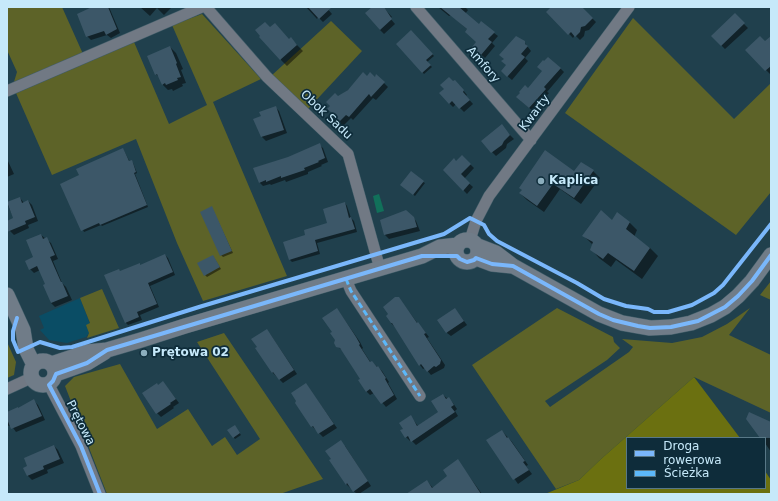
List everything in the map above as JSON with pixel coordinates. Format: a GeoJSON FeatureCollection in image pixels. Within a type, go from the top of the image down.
{"type":"FeatureCollection","features":[{"type":"Feature","properties":{"kind":"street"},"geometry":{"type":"LineString","coordinates":[[7,92],[202,7]]}},
{"type":"Feature","properties":{"kind":"street","name":"Obok Sadu"},"geometry":{"type":"LineString","coordinates":[[206,7],[267,77],[348,154],[380,269]]}},
{"type":"Feature","properties":{"kind":"street","name":"Amfory"},"geometry":{"type":"LineString","coordinates":[[416,7],[531,140]]}},
{"type":"Feature","properties":{"kind":"street","name":"Kwarty"},"geometry":{"type":"LineString","coordinates":[[468,249],[476,222],[489,196],[629,7]]}},
{"type":"Feature","properties":{"kind":"street"},"geometry":{"type":"LineString","coordinates":[[7,389],[87,352],[108,350],[422,256],[440,247],[468,249],[492,264],[513,266],[606,317],[631,325],[660,328],[698,321],[725,307],[752,281],[771,255]]}},
{"type":"Feature","properties":{"kind":"street"},"geometry":{"type":"LineString","coordinates":[[346,279],[351,291],[420,396]]}},
{"type":"Feature","properties":{"kind":"street","name":"Prętowa"},"geometry":{"type":"LineString","coordinates":[[7,295],[23,330],[26,349],[44,371],[81,446],[100,494]]}},
{"type":"Feature","properties":{"kind":"shaded area"},"geometry":{"type":"Polygon","coordinates":[[[7,7],[62,7],[83,54],[13,85],[17,72],[7,50],[7,7]]]}},
{"type":"Feature","properties":{"kind":"shaded area"},"geometry":{"type":"Polygon","coordinates":[[[202,14],[261,79],[213,102],[287,276],[203,301],[177,243],[136,139],[52,175],[16,93],[134,42],[169,124],[207,105],[172,25],[202,14]]]}},
{"type":"Feature","properties":{"kind":"shaded area"},"geometry":{"type":"Polygon","coordinates":[[[633,18],[734,119],[771,83],[771,192],[736,235],[565,113],[633,18]]]}},
{"type":"Feature","properties":{"kind":"shaded area"},"geometry":{"type":"Polygon","coordinates":[[[331,21],[362,51],[308,109],[271,76],[331,21]]]}},
{"type":"Feature","properties":{"kind":"shaded area"},"geometry":{"type":"Polygon","coordinates":[[[379,194],[384,211],[377,213],[373,196],[379,194]]]}},
{"type":"Feature","properties":{"kind":"shaded area"},"geometry":{"type":"Polygon","coordinates":[[[771,281],[771,300],[760,295],[771,281]]]}},
{"type":"Feature","properties":{"kind":"shaded area"},"geometry":{"type":"Polygon","coordinates":[[[102,289],[119,328],[87,338],[89,333],[86,325],[90,323],[80,298],[102,289]]]}},
{"type":"Feature","properties":{"kind":"shaded area"},"geometry":{"type":"Polygon","coordinates":[[[80,298],[90,324],[89,333],[86,337],[67,343],[49,340],[40,330],[44,328],[39,316],[80,298]]]}},
{"type":"Feature","properties":{"kind":"shaded area"},"geometry":{"type":"Polygon","coordinates":[[[557,308],[613,337],[614,342],[620,348],[607,360],[545,401],[550,407],[629,352],[633,347],[622,339],[672,343],[702,337],[727,324],[750,308],[729,335],[771,355],[771,413],[694,377],[579,480],[556,489],[472,365],[557,308]]]}},
{"type":"Feature","properties":{"kind":"shaded area"},"geometry":{"type":"Polygon","coordinates":[[[224,333],[323,479],[280,494],[107,494],[65,386],[74,377],[120,364],[157,429],[188,409],[212,446],[225,437],[237,455],[260,439],[197,342],[224,333]]]}},
{"type":"Feature","properties":{"kind":"shaded area"},"geometry":{"type":"Polygon","coordinates":[[[7,342],[16,362],[14,375],[7,378],[7,342]]]}},
{"type":"Feature","properties":{"kind":"shaded area"},"geometry":{"type":"Polygon","coordinates":[[[694,377],[739,437],[626,437],[626,489],[766,489],[766,472],[771,480],[771,494],[545,494],[579,480],[601,459],[694,377]]]}},
{"type":"Feature","properties":{"kind":"building"},"geometry":{"type":"Polygon","coordinates":[[[92,7],[108,7],[117,29],[106,35],[104,31],[86,37],[77,14],[92,7]]]}},
{"type":"Feature","properties":{"kind":"building"},"geometry":{"type":"Polygon","coordinates":[[[308,7],[332,7],[319,19],[308,7]]]}},
{"type":"Feature","properties":{"kind":"building"},"geometry":{"type":"Polygon","coordinates":[[[372,7],[384,7],[392,19],[380,30],[365,13],[372,7]]]}},
{"type":"Feature","properties":{"kind":"building"},"geometry":{"type":"Polygon","coordinates":[[[440,7],[459,7],[479,24],[481,21],[495,32],[488,39],[492,42],[481,55],[472,47],[476,42],[465,32],[467,29],[440,7]]]}},
{"type":"Feature","properties":{"kind":"building"},"geometry":{"type":"Polygon","coordinates":[[[551,7],[582,7],[593,18],[585,26],[581,27],[580,32],[575,37],[571,32],[568,35],[546,12],[551,7]]]}},
{"type":"Feature","properties":{"kind":"building"},"geometry":{"type":"Polygon","coordinates":[[[735,13],[745,23],[721,46],[711,36],[735,13]]]}},
{"type":"Feature","properties":{"kind":"building"},"geometry":{"type":"Polygon","coordinates":[[[265,22],[270,27],[275,23],[289,39],[291,37],[297,45],[280,60],[259,37],[260,36],[255,30],[265,22]]]}},
{"type":"Feature","properties":{"kind":"building"},"geometry":{"type":"Polygon","coordinates":[[[411,30],[433,54],[426,60],[431,65],[422,73],[396,44],[411,30]]]}},
{"type":"Feature","properties":{"kind":"building"},"geometry":{"type":"Polygon","coordinates":[[[516,36],[525,41],[525,44],[528,46],[521,54],[525,57],[507,77],[501,71],[506,65],[501,61],[504,59],[499,55],[516,36]]]}},
{"type":"Feature","properties":{"kind":"building"},"geometry":{"type":"Polygon","coordinates":[[[760,36],[765,41],[771,36],[771,66],[765,71],[745,50],[760,36]]]}},
{"type":"Feature","properties":{"kind":"building"},"geometry":{"type":"Polygon","coordinates":[[[170,46],[181,77],[177,78],[178,80],[162,85],[157,74],[155,75],[147,56],[170,46]]]}},
{"type":"Feature","properties":{"kind":"building"},"geometry":{"type":"Polygon","coordinates":[[[548,57],[561,68],[544,87],[546,89],[529,108],[516,97],[525,85],[528,88],[542,71],[537,67],[548,57]]]}},
{"type":"Feature","properties":{"kind":"building"},"geometry":{"type":"Polygon","coordinates":[[[363,72],[367,76],[370,72],[375,77],[376,74],[385,82],[371,97],[369,94],[349,117],[346,115],[338,123],[330,115],[332,113],[327,109],[330,106],[326,102],[335,93],[338,96],[348,90],[363,72]]]}},
{"type":"Feature","properties":{"kind":"building"},"geometry":{"type":"Polygon","coordinates":[[[449,77],[453,81],[455,80],[470,100],[459,109],[452,101],[449,104],[439,93],[444,89],[440,85],[449,77]]]}},
{"type":"Feature","properties":{"kind":"building"},"geometry":{"type":"Polygon","coordinates":[[[276,106],[284,130],[261,137],[253,119],[261,116],[259,112],[276,106]]]}},
{"type":"Feature","properties":{"kind":"building"},"geometry":{"type":"Polygon","coordinates":[[[502,124],[510,135],[502,145],[491,153],[481,141],[502,124]]]}},
{"type":"Feature","properties":{"kind":"building"},"geometry":{"type":"Polygon","coordinates":[[[320,143],[325,158],[318,161],[319,162],[304,168],[305,170],[259,183],[253,168],[288,157],[320,143]]]}},
{"type":"Feature","properties":{"kind":"building"},"geometry":{"type":"Polygon","coordinates":[[[123,148],[129,161],[132,160],[136,172],[134,173],[147,205],[100,225],[99,223],[81,231],[60,184],[79,175],[76,169],[123,148]]]}},
{"type":"Feature","properties":{"kind":"building"},"geometry":{"type":"Polygon","coordinates":[[[545,150],[574,171],[581,162],[594,170],[574,198],[553,184],[537,206],[519,193],[522,190],[519,188],[545,150]]]}},
{"type":"Feature","properties":{"kind":"building"},"geometry":{"type":"Polygon","coordinates":[[[462,155],[471,164],[461,174],[470,183],[463,191],[443,170],[454,158],[456,161],[462,155]]]}},
{"type":"Feature","properties":{"kind":"building"},"geometry":{"type":"Polygon","coordinates":[[[411,171],[424,181],[413,195],[400,185],[411,171]]]}},
{"type":"Feature","properties":{"kind":"building"},"geometry":{"type":"Polygon","coordinates":[[[20,197],[22,203],[28,200],[35,217],[25,221],[26,224],[7,232],[7,221],[13,218],[7,202],[20,197]]]}},
{"type":"Feature","properties":{"kind":"building"},"geometry":{"type":"Polygon","coordinates":[[[345,202],[349,218],[351,217],[355,229],[315,240],[318,251],[289,260],[283,242],[305,235],[304,230],[327,223],[323,209],[345,202]]]}},
{"type":"Feature","properties":{"kind":"building"},"geometry":{"type":"Polygon","coordinates":[[[212,206],[232,251],[220,256],[200,212],[212,206]]]}},
{"type":"Feature","properties":{"kind":"building"},"geometry":{"type":"Polygon","coordinates":[[[406,210],[414,217],[417,227],[384,235],[380,220],[406,210]]]}},
{"type":"Feature","properties":{"kind":"building"},"geometry":{"type":"Polygon","coordinates":[[[601,210],[612,220],[617,212],[630,222],[626,229],[650,248],[634,271],[608,253],[603,259],[590,250],[593,242],[582,236],[601,210]]]}},
{"type":"Feature","properties":{"kind":"building"},"geometry":{"type":"Polygon","coordinates":[[[41,234],[43,239],[47,237],[55,255],[50,257],[68,296],[51,303],[37,266],[29,270],[25,261],[33,257],[26,240],[41,234]]]}},
{"type":"Feature","properties":{"kind":"building"},"geometry":{"type":"Polygon","coordinates":[[[165,254],[173,272],[148,283],[157,304],[137,312],[139,317],[125,323],[104,275],[119,269],[120,271],[140,263],[140,265],[165,254]]]}},
{"type":"Feature","properties":{"kind":"building"},"geometry":{"type":"Polygon","coordinates":[[[213,255],[220,267],[204,276],[197,263],[213,255]]]}},
{"type":"Feature","properties":{"kind":"building"},"geometry":{"type":"Polygon","coordinates":[[[395,297],[399,297],[417,323],[418,322],[441,360],[440,364],[436,367],[434,366],[427,372],[421,364],[419,366],[386,316],[388,314],[383,307],[395,297]]]}},
{"type":"Feature","properties":{"kind":"building"},"geometry":{"type":"Polygon","coordinates":[[[337,308],[370,362],[372,361],[377,367],[378,366],[386,378],[385,379],[394,395],[381,404],[370,389],[366,392],[358,380],[360,379],[340,348],[336,347],[334,343],[335,340],[330,333],[332,332],[322,318],[337,308]]]}},
{"type":"Feature","properties":{"kind":"building"},"geometry":{"type":"Polygon","coordinates":[[[455,308],[464,321],[446,333],[437,320],[455,308]]]}},
{"type":"Feature","properties":{"kind":"building"},"geometry":{"type":"Polygon","coordinates":[[[267,329],[294,370],[279,380],[273,372],[272,373],[255,348],[257,347],[251,339],[267,329]]]}},
{"type":"Feature","properties":{"kind":"building"},"geometry":{"type":"Polygon","coordinates":[[[163,381],[176,399],[156,414],[142,393],[157,383],[158,385],[163,381]]]}},
{"type":"Feature","properties":{"kind":"building"},"geometry":{"type":"Polygon","coordinates":[[[306,383],[334,424],[318,434],[313,426],[311,427],[295,403],[296,401],[291,393],[306,383]]]}},
{"type":"Feature","properties":{"kind":"building"},"geometry":{"type":"Polygon","coordinates":[[[443,394],[446,399],[449,397],[454,405],[451,407],[455,412],[411,442],[408,436],[405,438],[400,430],[403,429],[399,423],[411,415],[417,426],[438,412],[431,401],[443,394]]]}},
{"type":"Feature","properties":{"kind":"building"},"geometry":{"type":"Polygon","coordinates":[[[34,399],[42,416],[11,429],[7,419],[7,412],[34,399]]]}},
{"type":"Feature","properties":{"kind":"building"},"geometry":{"type":"Polygon","coordinates":[[[749,412],[771,422],[771,438],[759,437],[746,419],[749,412]]]}},
{"type":"Feature","properties":{"kind":"building"},"geometry":{"type":"Polygon","coordinates":[[[235,425],[240,433],[233,438],[227,430],[235,425]]]}},
{"type":"Feature","properties":{"kind":"building"},"geometry":{"type":"Polygon","coordinates":[[[502,430],[525,461],[523,462],[529,470],[513,480],[486,440],[502,430]]]}},
{"type":"Feature","properties":{"kind":"building"},"geometry":{"type":"Polygon","coordinates":[[[341,440],[368,481],[353,492],[347,483],[346,485],[329,460],[331,459],[325,451],[341,440]]]}},
{"type":"Feature","properties":{"kind":"building"},"geometry":{"type":"Polygon","coordinates":[[[54,445],[60,459],[43,466],[44,469],[27,476],[23,468],[27,466],[24,458],[54,445]]]}},
{"type":"Feature","properties":{"kind":"building"},"geometry":{"type":"Polygon","coordinates":[[[458,459],[481,494],[406,494],[427,480],[432,488],[447,476],[443,470],[458,459]]]}},
{"type":"Feature","properties":{"kind":"marked path"},"geometry":{"type":"LineString","coordinates":[[346,279],[351,291],[420,396]]}},
{"type":"Feature","properties":{"kind":"cycle path"},"geometry":{"type":"LineString","coordinates":[[17,318],[13,331],[13,340],[18,352],[40,342],[60,348],[72,347],[199,307],[444,234],[470,218],[484,225],[489,234],[497,241],[604,299],[626,306],[648,309],[654,312],[668,312],[692,305],[714,293],[723,285],[771,224]]}},
{"type":"Feature","properties":{"kind":"cycle path"},"geometry":{"type":"LineString","coordinates":[[100,494],[81,446],[49,385],[53,381],[56,374],[87,363],[107,350],[422,256],[457,256],[467,262],[476,258],[492,264],[513,266],[599,314],[613,320],[650,328],[671,327],[698,321],[725,307],[752,281],[771,255]]}},
{"type":"Feature","properties":{"kind":"place","name":"Kaplica"},"geometry":{"type":"Point","coordinates":[541,181]}},
{"type":"Feature","properties":{"kind":"place","name":"Prętowa 02"},"geometry":{"type":"Point","coordinates":[144,353]}}]}
